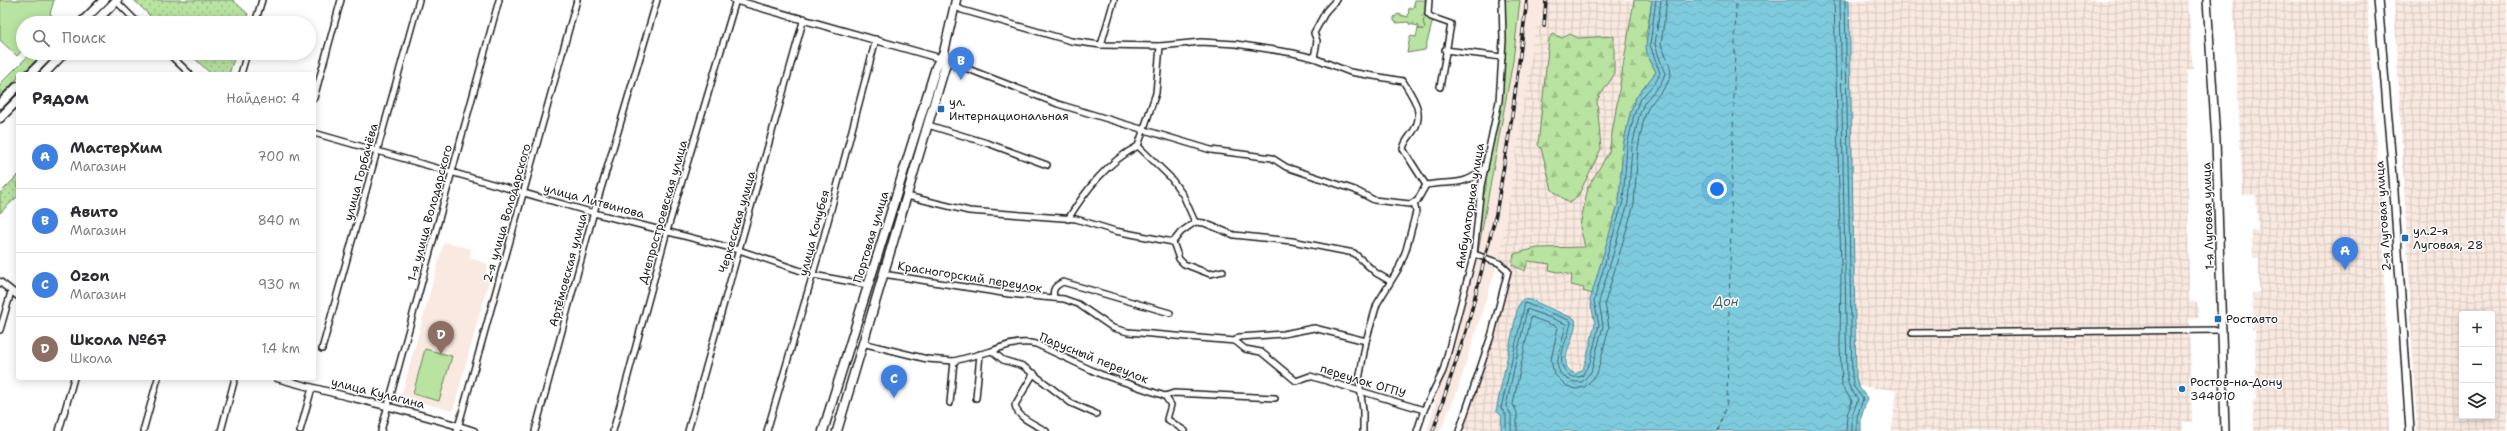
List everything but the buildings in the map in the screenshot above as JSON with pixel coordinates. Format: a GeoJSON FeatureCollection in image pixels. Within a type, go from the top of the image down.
{"type":"FeatureCollection","features":[{"type":"Feature","properties":{"kind":"main road"},"geometry":{"type":"LineString","coordinates":[[88,16],[104,0]]}},
{"type":"Feature","properties":{"kind":"main road","name":"1-я Луговая улица"},"geometry":{"type":"LineString","coordinates":[[2207,0],[2216,140],[2225,431]]}},
{"type":"Feature","properties":{"kind":"main road","name":"2-я Луговая улица"},"geometry":{"type":"LineString","coordinates":[[2378,0],[2393,177],[2410,431]]}},
{"type":"Feature","properties":{"kind":"main road"},"geometry":{"type":"LineString","coordinates":[[101,16],[116,1]]}},
{"type":"Feature","properties":{"kind":"main road","name":"Портовая улица"},"geometry":{"type":"LineString","coordinates":[[837,431],[928,125],[956,3]]}},
{"type":"Feature","properties":{"kind":"main road","name":"Портовая улица"},"geometry":{"type":"LineString","coordinates":[[822,431],[943,57]]}},
{"type":"Feature","properties":{"kind":"main road"},"geometry":{"type":"LineString","coordinates":[[32,72],[44,60]]}},
{"type":"Feature","properties":{"kind":"main road"},"geometry":{"type":"LineString","coordinates":[[46,72],[57,60]]}},
{"type":"Feature","properties":{"kind":"main road"},"geometry":{"type":"LineString","coordinates":[[0,104],[16,88]]}},
{"type":"Feature","properties":{"kind":"main road"},"geometry":{"type":"LineString","coordinates":[[0,118],[16,102]]}},
{"type":"Feature","properties":{"kind":"street"},"geometry":{"type":"LineString","coordinates":[[258,16],[262,0]]}},
{"type":"Feature","properties":{"kind":"street"},"geometry":{"type":"LineString","coordinates":[[316,91],[341,0]]}},
{"type":"Feature","properties":{"kind":"street","name":"улица Горбачёва"},"geometry":{"type":"LineString","coordinates":[[322,349],[419,0]]}},
{"type":"Feature","properties":{"kind":"street","name":"1-я улица Володарского"},"geometry":{"type":"LineString","coordinates":[[381,431],[499,0]]}},
{"type":"Feature","properties":{"kind":"street","name":"2-я улица Володарского"},"geometry":{"type":"LineString","coordinates":[[458,428],[577,0]]}},
{"type":"Feature","properties":{"kind":"street","name":"Артёмовская улица"},"geometry":{"type":"LineString","coordinates":[[535,431],[594,213],[657,0]]}},
{"type":"Feature","properties":{"kind":"street"},"geometry":{"type":"LineString","coordinates":[[735,0],[943,57],[1058,104],[1210,150],[1272,158],[1286,167],[1355,190],[1374,200],[1414,202],[1417,201],[1426,185],[1439,182],[1462,183],[1474,178],[1485,168]]}},
{"type":"Feature","properties":{"kind":"street","name":"Днепростроевская улица"},"geometry":{"type":"LineString","coordinates":[[613,431],[667,231],[735,0]]}},
{"type":"Feature","properties":{"kind":"street"},"geometry":{"type":"LineString","coordinates":[[1101,45],[1114,0]]}},
{"type":"Feature","properties":{"kind":"street"},"geometry":{"type":"LineString","coordinates":[[1314,58],[1317,41],[1314,33],[1326,11],[1336,0]]}},
{"type":"Feature","properties":{"kind":"street"},"geometry":{"type":"LineString","coordinates":[[1429,0],[1428,14],[1431,17],[1451,24],[1445,50],[1440,87]]}},
{"type":"Feature","properties":{"kind":"street","name":"Амбулаторная улица"},"geometry":{"type":"LineString","coordinates":[[1416,431],[1424,410],[1444,371],[1474,254],[1481,186],[1499,101],[1502,57],[1502,0]]}},
{"type":"Feature","properties":{"kind":"street"},"geometry":{"type":"LineString","coordinates":[[116,1],[131,16]]}},
{"type":"Feature","properties":{"kind":"street"},"geometry":{"type":"LineString","coordinates":[[956,3],[962,10],[1071,41],[1101,45],[1160,46],[1201,42],[1236,44],[1314,58],[1350,72],[1403,81],[1417,103],[1420,119],[1414,131],[1406,140],[1403,149],[1426,185]]}},
{"type":"Feature","properties":{"kind":"street","name":"Черкесская улица"},"geometry":{"type":"LineString","coordinates":[[688,431],[804,18]]}},
{"type":"Feature","properties":{"kind":"street","name":"улица Кочубея"},"geometry":{"type":"LineString","coordinates":[[767,431],[813,275],[876,39]]}},
{"type":"Feature","properties":{"kind":"street"},"geometry":{"type":"LineString","coordinates":[[1068,219],[1104,170],[1124,153],[1138,146],[1145,130],[1156,93],[1160,46]]}},
{"type":"Feature","properties":{"kind":"street"},"geometry":{"type":"LineString","coordinates":[[1445,50],[1502,57]]}},
{"type":"Feature","properties":{"kind":"street"},"geometry":{"type":"LineString","coordinates":[[175,60],[188,72]]}},
{"type":"Feature","properties":{"kind":"street"},"geometry":{"type":"LineString","coordinates":[[242,72],[245,60]]}},
{"type":"Feature","properties":{"kind":"street"},"geometry":{"type":"LineString","coordinates":[[928,125],[990,144],[1047,165]]}},
{"type":"Feature","properties":{"kind":"street","name":"улица Литвинова"},"geometry":{"type":"LineString","coordinates":[[316,134],[378,150],[594,213],[739,250],[813,275],[868,285]]}},
{"type":"Feature","properties":{"kind":"street"},"geometry":{"type":"LineString","coordinates":[[1138,146],[1170,177],[1183,195],[1195,222]]}},
{"type":"Feature","properties":{"kind":"street"},"geometry":{"type":"LineString","coordinates":[[907,196],[969,211],[1068,219],[1173,242]]}},
{"type":"Feature","properties":{"kind":"street"},"geometry":{"type":"LineString","coordinates":[[1363,431],[1359,380],[1366,341],[1377,304],[1399,268],[1406,250],[1416,212],[1414,202]]}},
{"type":"Feature","properties":{"kind":"street"},"geometry":{"type":"LineString","coordinates":[[1173,242],[1181,232],[1195,222],[1204,223],[1234,235],[1292,241],[1354,253],[1376,272],[1390,281]]}},
{"type":"Feature","properties":{"kind":"street"},"geometry":{"type":"LineString","coordinates":[[1173,242],[1179,259],[1184,264],[1210,274],[1223,271]]}},
{"type":"Feature","properties":{"kind":"street"},"geometry":{"type":"LineString","coordinates":[[1459,431],[1492,333],[1508,271],[1499,263],[1474,254]]}},
{"type":"Feature","properties":{"kind":"street","name":"Красногорский переулок"},"geometry":{"type":"LineString","coordinates":[[883,274],[1043,299],[1054,298],[1078,304],[1113,328],[1128,332],[1235,341],[1245,349],[1261,352],[1296,381]]}},
{"type":"Feature","properties":{"kind":"street"},"geometry":{"type":"LineString","coordinates":[[0,282],[16,295]]}},
{"type":"Feature","properties":{"kind":"street","name":"Красногорский переулок"},"geometry":{"type":"LineString","coordinates":[[1054,298],[1053,291],[1056,285],[1063,282],[1170,313]]}},
{"type":"Feature","properties":{"kind":"street"},"geometry":{"type":"LineString","coordinates":[[0,330],[11,292]]}},
{"type":"Feature","properties":{"kind":"street","name":"Красногорский переулок"},"geometry":{"type":"LineString","coordinates":[[1235,341],[1239,337],[1283,334],[1314,328],[1366,341]]}},
{"type":"Feature","properties":{"kind":"street"},"geometry":{"type":"LineString","coordinates":[[1912,333],[2223,330]]}},
{"type":"Feature","properties":{"kind":"street","name":"Парусный переулок"},"geometry":{"type":"LineString","coordinates":[[862,343],[926,359],[954,361],[1000,348],[1029,343],[1036,344],[1100,374],[1165,396],[1174,393],[1275,398]]}},
{"type":"Feature","properties":{"kind":"street"},"geometry":{"type":"LineString","coordinates":[[992,351],[1003,360],[1023,366],[1034,373],[1071,403],[1096,414]]}},
{"type":"Feature","properties":{"kind":"street"},"geometry":{"type":"LineString","coordinates":[[976,398],[980,354]]}},
{"type":"Feature","properties":{"kind":"street"},"geometry":{"type":"LineString","coordinates":[[950,403],[954,361]]}},
{"type":"Feature","properties":{"kind":"street"},"geometry":{"type":"LineString","coordinates":[[1034,373],[1015,405],[1016,410],[1022,416],[1046,431]]}},
{"type":"Feature","properties":{"kind":"street","name":"переулок ОГПУ"},"geometry":{"type":"LineString","coordinates":[[1296,381],[1310,376],[1424,410]]}},
{"type":"Feature","properties":{"kind":"street"},"geometry":{"type":"LineString","coordinates":[[59,431],[73,380]]}},
{"type":"Feature","properties":{"kind":"street"},"geometry":{"type":"LineString","coordinates":[[143,431],[157,380]]}},
{"type":"Feature","properties":{"kind":"street"},"geometry":{"type":"LineString","coordinates":[[220,431],[234,380]]}},
{"type":"Feature","properties":{"kind":"street","name":"улица Кулагина"},"geometry":{"type":"LineString","coordinates":[[284,380],[388,406],[458,428],[474,431]]}},
{"type":"Feature","properties":{"kind":"street"},"geometry":{"type":"LineString","coordinates":[[300,431],[312,388]]}},
{"type":"Feature","properties":{"kind":"street"},"geometry":{"type":"LineString","coordinates":[[1165,396],[1171,405],[1167,419],[1186,431]]}},
{"type":"Feature","properties":{"kind":"shaded area"},"geometry":{"type":"Polygon","coordinates":[[[1520,0],[1543,0],[1541,26],[1535,28],[1502,249],[1457,392],[1440,431],[1427,431],[1481,239],[1513,61],[1520,0]]]}},
{"type":"Feature","properties":{"kind":"shaded area"},"geometry":{"type":"Polygon","coordinates":[[[1543,0],[1652,0],[1646,35],[1647,54],[1654,67],[1623,146],[1621,177],[1591,311],[1595,324],[1583,369],[1580,373],[1572,372],[1566,361],[1566,313],[1526,298],[1518,306],[1496,411],[1502,416],[1501,426],[1504,431],[1459,431],[1492,333],[1508,271],[1499,263],[1535,28],[1541,26],[1543,0]]]}},
{"type":"Feature","properties":{"kind":"shaded area"},"geometry":{"type":"Polygon","coordinates":[[[1849,0],[2188,0],[2193,69],[2187,69],[2189,301],[2197,302],[2199,318],[2189,319],[2192,422],[2183,421],[2183,431],[1892,431],[1896,390],[1858,386],[1856,377],[1849,0]]]}},
{"type":"Feature","properties":{"kind":"shaded area"},"geometry":{"type":"Polygon","coordinates":[[[2233,0],[2367,0],[2379,188],[2382,189],[2389,431],[2254,431],[2253,400],[2256,400],[2255,330],[2252,330],[2252,327],[2254,326],[2252,293],[2259,292],[2259,258],[2253,258],[2252,231],[2258,230],[2256,195],[2243,195],[2233,0]]]}},
{"type":"Feature","properties":{"kind":"shaded area"},"geometry":{"type":"Polygon","coordinates":[[[2394,0],[2507,0],[2507,431],[2417,431],[2394,0]]]}},
{"type":"Feature","properties":{"kind":"shaded area"},"geometry":{"type":"Polygon","coordinates":[[[444,242],[471,249],[469,258],[488,264],[484,278],[489,280],[453,411],[401,397],[444,242]]]}},
{"type":"Feature","properties":{"kind":"green space"},"geometry":{"type":"Polygon","coordinates":[[[0,0],[54,0],[50,14],[53,16],[16,16],[16,55],[0,40],[0,0]]]}},
{"type":"Feature","properties":{"kind":"green space"},"geometry":{"type":"Polygon","coordinates":[[[134,0],[233,0],[248,14],[247,16],[150,16],[134,0]]]}},
{"type":"Feature","properties":{"kind":"green space"},"geometry":{"type":"Polygon","coordinates":[[[1415,0],[1425,0],[1426,17],[1423,21],[1425,28],[1423,29],[1418,29],[1418,26],[1409,24],[1409,22],[1397,23],[1394,21],[1394,17],[1398,14],[1408,17],[1409,8],[1413,8],[1415,0]]]}},
{"type":"Feature","properties":{"kind":"green space"},"geometry":{"type":"Polygon","coordinates":[[[1502,0],[1520,0],[1513,61],[1478,252],[1477,236],[1479,210],[1486,187],[1484,172],[1499,101],[1502,0]]]}},
{"type":"Feature","properties":{"kind":"green space"},"geometry":{"type":"Polygon","coordinates":[[[1634,0],[1652,0],[1646,35],[1647,54],[1656,72],[1635,99],[1630,114],[1623,146],[1619,201],[1592,294],[1583,291],[1584,288],[1571,285],[1572,275],[1549,270],[1550,264],[1528,261],[1525,271],[1512,265],[1514,254],[1537,248],[1585,247],[1580,226],[1588,187],[1609,152],[1634,0]]]}},
{"type":"Feature","properties":{"kind":"green space"},"geometry":{"type":"Polygon","coordinates":[[[1426,17],[1433,20],[1425,50],[1407,53],[1410,36],[1416,37],[1418,29],[1423,29],[1423,21],[1426,17]]]}},
{"type":"Feature","properties":{"kind":"green space"},"geometry":{"type":"Polygon","coordinates":[[[1552,34],[1562,38],[1570,34],[1578,38],[1614,36],[1614,75],[1597,100],[1601,149],[1578,196],[1569,203],[1552,190],[1541,148],[1538,145],[1549,39],[1552,34]]]}},
{"type":"Feature","properties":{"kind":"green space"},"geometry":{"type":"Polygon","coordinates":[[[24,60],[36,60],[24,72],[16,72],[16,80],[0,96],[0,84],[24,60]]]}},
{"type":"Feature","properties":{"kind":"green space"},"geometry":{"type":"Polygon","coordinates":[[[196,60],[234,60],[230,72],[209,72],[196,60]]]}},
{"type":"Feature","properties":{"kind":"green space"},"geometry":{"type":"Polygon","coordinates":[[[16,177],[16,198],[0,213],[0,193],[16,177]]]}},
{"type":"Feature","properties":{"kind":"green space"},"geometry":{"type":"Polygon","coordinates":[[[425,349],[452,356],[439,401],[413,394],[425,349]]]}},
{"type":"Feature","properties":{"kind":"water","name":"Дон"},"geometry":{"type":"Polygon","coordinates":[[[1652,0],[1849,0],[1856,377],[1858,386],[1867,398],[1861,418],[1861,431],[1504,431],[1501,428],[1502,416],[1496,411],[1518,306],[1523,299],[1531,300],[1575,319],[1575,326],[1566,357],[1566,364],[1569,370],[1576,374],[1583,369],[1595,324],[1590,300],[1619,201],[1623,146],[1630,114],[1635,99],[1656,72],[1647,54],[1646,46],[1652,0]]]}},
{"type":"Feature","properties":{"kind":"ferry route"},"geometry":{"type":"LineString","coordinates":[[1718,431],[1727,402],[1736,0]]}},
{"type":"Feature","properties":{"kind":"railway"},"geometry":{"type":"LineString","coordinates":[[1433,431],[1467,328],[1496,214],[1512,116],[1527,0]]}},
{"type":"Feature","properties":{"kind":"railway"},"geometry":{"type":"LineString","coordinates":[[1544,26],[1546,0]]}},
{"type":"Feature","properties":{"kind":"place","name":"Авито"},"geometry":{"type":"Point","coordinates":[961,80]}},
{"type":"Feature","properties":{"kind":"place","name":"ул. Интернациональная"},"geometry":{"type":"Point","coordinates":[941,109]}},
{"type":"Feature","properties":{"kind":"place","name":"ул.2-я Луговая, 28"},"geometry":{"type":"Point","coordinates":[2405,238]}},
{"type":"Feature","properties":{"kind":"place","name":"МастерХим"},"geometry":{"type":"Point","coordinates":[2345,270]}},
{"type":"Feature","properties":{"kind":"place","name":"Роставто"},"geometry":{"type":"Point","coordinates":[2218,319]}},
{"type":"Feature","properties":{"kind":"place","name":"Школа №67"},"geometry":{"type":"Point","coordinates":[441,354]}},
{"type":"Feature","properties":{"kind":"place","name":"Ростов-на-Дону 344010"},"geometry":{"type":"Point","coordinates":[2182,389]}},
{"type":"Feature","properties":{"kind":"place","name":"Ozon"},"geometry":{"type":"Point","coordinates":[894,398]}}]}
